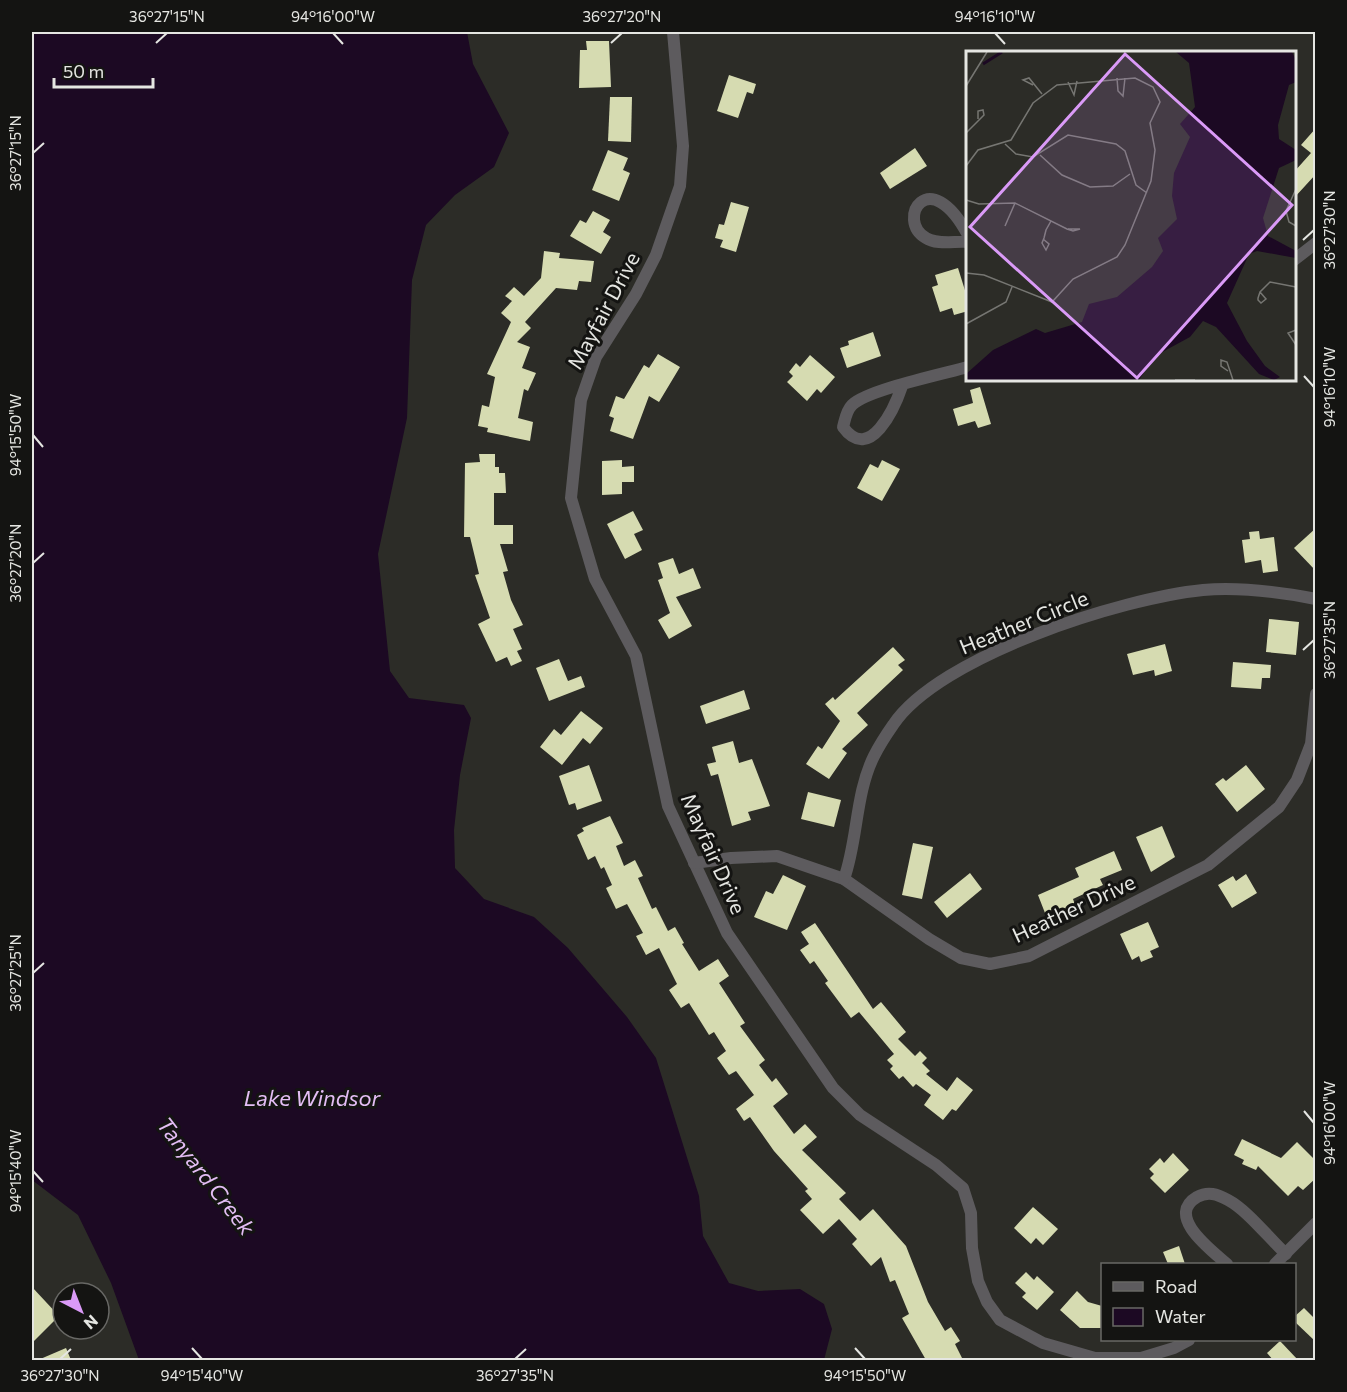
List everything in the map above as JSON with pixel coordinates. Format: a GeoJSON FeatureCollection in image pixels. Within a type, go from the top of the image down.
{"type":"FeatureCollection","features":[{"type":"Feature","properties":{"kind":"street","name":"Mayfair Drive"},"geometry":{"type":"LineString","coordinates":[[673,32],[683,146],[680,186],[656,255],[636,294],[596,357],[581,400],[571,498],[595,579],[636,656],[668,806],[727,933],[833,1088],[860,1115],[936,1165],[963,1188],[971,1212],[972,1248],[978,1281],[987,1302],[1000,1320],[1043,1343],[1095,1358],[1141,1358],[1174,1348],[1187,1341]]}},
{"type":"Feature","properties":{"kind":"street"},"geometry":{"type":"LineString","coordinates":[[966,232],[948,205],[935,198],[925,198],[916,207],[913,221],[919,233],[927,240],[966,242]]}},
{"type":"Feature","properties":{"kind":"street"},"geometry":{"type":"LineString","coordinates":[[1296,258],[1316,243]]}},
{"type":"Feature","properties":{"kind":"street"},"geometry":{"type":"LineString","coordinates":[[902,386],[888,421],[877,432],[862,438],[849,435],[843,427],[852,405],[868,396],[902,386],[966,368]]}},
{"type":"Feature","properties":{"kind":"street","name":"Heather Circle"},"geometry":{"type":"LineString","coordinates":[[844,879],[852,857],[862,796],[873,757],[895,722],[922,696],[971,662],[1083,617],[1143,601],[1204,590],[1280,593],[1316,599]]}},
{"type":"Feature","properties":{"kind":"street","name":"Heather Drive"},"geometry":{"type":"LineString","coordinates":[[694,863],[731,858],[777,856],[844,879],[961,958],[990,964],[1029,956],[1208,864],[1279,807],[1297,780],[1311,744],[1316,694]]}},
{"type":"Feature","properties":{"kind":"street"},"geometry":{"type":"LineString","coordinates":[[1226,1263],[1197,1236],[1186,1219],[1186,1211],[1191,1201],[1202,1194],[1210,1192],[1229,1201],[1286,1254]]}},
{"type":"Feature","properties":{"kind":"street"},"geometry":{"type":"LineString","coordinates":[[1276,1263],[1316,1223]]}},
{"type":"Feature","properties":{"kind":"water","name":"Lake Windsor"},"geometry":{"type":"Polygon","coordinates":[[[32,32],[467,32],[473,64],[509,133],[494,167],[455,195],[426,225],[412,280],[407,418],[378,554],[390,671],[409,698],[464,705],[471,718],[460,775],[454,830],[455,868],[484,899],[534,917],[568,948],[627,1017],[656,1058],[699,1196],[703,1236],[729,1283],[758,1291],[800,1289],[824,1304],[832,1329],[824,1360],[139,1360],[111,1281],[78,1215],[32,1180],[32,32]]]}},
{"type":"Feature","properties":{"kind":"building"},"geometry":{"type":"Polygon","coordinates":[[[586,41],[609,41],[611,87],[579,88],[580,50],[587,50],[586,41]]]}},
{"type":"Feature","properties":{"kind":"building"},"geometry":{"type":"Polygon","coordinates":[[[729,75],[756,84],[753,94],[747,92],[738,118],[717,111],[729,75]]]}},
{"type":"Feature","properties":{"kind":"building"},"geometry":{"type":"Polygon","coordinates":[[[610,97],[632,97],[631,142],[608,141],[610,97]]]}},
{"type":"Feature","properties":{"kind":"building"},"geometry":{"type":"Polygon","coordinates":[[[1316,128],[1316,174],[1296,196],[1296,170],[1311,153],[1301,145],[1316,128]]]}},
{"type":"Feature","properties":{"kind":"building"},"geometry":{"type":"Polygon","coordinates":[[[915,148],[927,166],[890,189],[880,173],[915,148]]]}},
{"type":"Feature","properties":{"kind":"building"},"geometry":{"type":"Polygon","coordinates":[[[608,150],[628,158],[623,170],[630,173],[619,201],[592,190],[608,150]]]}},
{"type":"Feature","properties":{"kind":"building"},"geometry":{"type":"Polygon","coordinates":[[[731,202],[749,207],[736,252],[720,247],[723,240],[715,238],[719,224],[724,225],[731,202]]]}},
{"type":"Feature","properties":{"kind":"building"},"geometry":{"type":"Polygon","coordinates":[[[593,211],[610,220],[603,232],[611,237],[601,254],[570,236],[580,220],[586,223],[593,211]]]}},
{"type":"Feature","properties":{"kind":"building"},"geometry":{"type":"Polygon","coordinates":[[[544,251],[560,253],[559,258],[594,261],[591,282],[579,281],[577,290],[556,288],[525,322],[531,328],[517,342],[530,347],[522,368],[536,373],[528,391],[524,389],[518,418],[533,422],[530,441],[487,432],[488,428],[478,426],[482,405],[489,407],[495,377],[487,374],[511,322],[501,313],[512,301],[505,296],[514,287],[524,296],[541,278],[544,251]]]}},
{"type":"Feature","properties":{"kind":"building"},"geometry":{"type":"Polygon","coordinates":[[[958,268],[966,294],[966,312],[954,315],[952,308],[940,312],[932,287],[938,285],[935,275],[958,268]]]}},
{"type":"Feature","properties":{"kind":"building"},"geometry":{"type":"Polygon","coordinates":[[[873,332],[881,356],[847,368],[840,348],[849,345],[848,341],[873,332]]]}},
{"type":"Feature","properties":{"kind":"building"},"geometry":{"type":"Polygon","coordinates":[[[658,354],[680,367],[659,402],[649,396],[633,439],[610,431],[614,418],[609,416],[616,396],[624,399],[644,365],[649,368],[658,354]]]}},
{"type":"Feature","properties":{"kind":"building"},"geometry":{"type":"Polygon","coordinates":[[[810,355],[835,377],[821,393],[817,389],[807,401],[787,382],[793,376],[789,372],[796,363],[800,367],[810,355]]]}},
{"type":"Feature","properties":{"kind":"building"},"geometry":{"type":"Polygon","coordinates":[[[980,387],[991,424],[978,428],[975,421],[958,426],[953,409],[973,403],[970,390],[980,387]]]}},
{"type":"Feature","properties":{"kind":"building"},"geometry":{"type":"Polygon","coordinates":[[[479,454],[495,454],[495,467],[499,467],[499,473],[505,473],[506,493],[494,493],[494,525],[513,525],[513,544],[500,544],[508,571],[503,572],[511,600],[523,625],[513,629],[522,649],[517,651],[522,661],[511,666],[507,657],[496,662],[478,624],[490,618],[475,575],[479,574],[470,537],[464,537],[465,463],[480,462],[479,454]]]}},
{"type":"Feature","properties":{"kind":"building"},"geometry":{"type":"Polygon","coordinates":[[[622,460],[622,467],[634,466],[634,482],[622,482],[622,494],[602,495],[602,461],[622,460]]]}},
{"type":"Feature","properties":{"kind":"building"},"geometry":{"type":"Polygon","coordinates":[[[882,460],[900,469],[882,501],[857,488],[870,464],[878,468],[882,460]]]}},
{"type":"Feature","properties":{"kind":"building"},"geometry":{"type":"Polygon","coordinates":[[[633,511],[643,530],[634,534],[642,550],[625,559],[607,524],[633,511]]]}},
{"type":"Feature","properties":{"kind":"building"},"geometry":{"type":"Polygon","coordinates":[[[1316,528],[1316,571],[1294,548],[1316,528]]]}},
{"type":"Feature","properties":{"kind":"building"},"geometry":{"type":"Polygon","coordinates":[[[1259,531],[1260,539],[1274,537],[1278,571],[1263,573],[1261,560],[1245,563],[1242,540],[1250,539],[1249,532],[1259,531]]]}},
{"type":"Feature","properties":{"kind":"building"},"geometry":{"type":"Polygon","coordinates":[[[673,558],[679,574],[693,568],[701,588],[676,597],[692,626],[669,639],[658,620],[670,613],[658,580],[663,578],[658,563],[673,558]]]}},
{"type":"Feature","properties":{"kind":"building"},"geometry":{"type":"Polygon","coordinates":[[[1269,619],[1299,622],[1296,655],[1266,652],[1269,619]]]}},
{"type":"Feature","properties":{"kind":"building"},"geometry":{"type":"Polygon","coordinates":[[[1165,644],[1172,671],[1155,676],[1154,670],[1133,675],[1127,654],[1165,644]]]}},
{"type":"Feature","properties":{"kind":"building"},"geometry":{"type":"Polygon","coordinates":[[[893,647],[905,660],[898,665],[903,670],[857,713],[868,725],[842,749],[847,753],[829,779],[806,764],[818,746],[822,749],[840,721],[825,704],[833,697],[835,700],[893,647]]]}},
{"type":"Feature","properties":{"kind":"building"},"geometry":{"type":"Polygon","coordinates":[[[559,659],[568,681],[581,676],[585,687],[549,701],[536,668],[559,659]]]}},
{"type":"Feature","properties":{"kind":"building"},"geometry":{"type":"Polygon","coordinates":[[[1233,662],[1271,665],[1270,678],[1262,678],[1261,689],[1231,687],[1233,662]]]}},
{"type":"Feature","properties":{"kind":"building"},"geometry":{"type":"Polygon","coordinates":[[[744,690],[750,709],[706,724],[700,706],[744,690]]]}},
{"type":"Feature","properties":{"kind":"building"},"geometry":{"type":"Polygon","coordinates":[[[581,711],[603,728],[590,744],[583,738],[562,765],[540,747],[554,729],[561,735],[581,711]]]}},
{"type":"Feature","properties":{"kind":"building"},"geometry":{"type":"Polygon","coordinates":[[[733,741],[739,763],[752,759],[770,806],[748,812],[751,820],[732,826],[718,774],[711,776],[707,764],[716,762],[712,747],[733,741]]]}},
{"type":"Feature","properties":{"kind":"building"},"geometry":{"type":"Polygon","coordinates":[[[589,765],[602,801],[577,810],[575,803],[569,805],[559,776],[589,765]]]}},
{"type":"Feature","properties":{"kind":"building"},"geometry":{"type":"Polygon","coordinates":[[[1246,765],[1265,789],[1237,812],[1215,784],[1223,778],[1226,781],[1246,765]]]}},
{"type":"Feature","properties":{"kind":"building"},"geometry":{"type":"Polygon","coordinates":[[[808,792],[841,800],[834,827],[801,819],[808,792]]]}},
{"type":"Feature","properties":{"kind":"building"},"geometry":{"type":"Polygon","coordinates":[[[610,816],[623,843],[616,846],[624,866],[635,860],[643,876],[638,878],[652,909],[656,907],[668,931],[675,927],[684,943],[682,944],[699,971],[718,959],[729,976],[719,983],[745,1023],[740,1026],[765,1060],[759,1065],[772,1082],[776,1078],[788,1094],[773,1106],[794,1134],[805,1124],[817,1137],[802,1150],[846,1193],[839,1199],[860,1221],[873,1209],[906,1246],[928,1302],[945,1331],[951,1327],[960,1341],[955,1344],[963,1360],[926,1360],[902,1318],[909,1314],[895,1280],[890,1282],[881,1257],[871,1266],[852,1244],[857,1239],[839,1219],[823,1234],[800,1210],[812,1199],[805,1191],[808,1189],[774,1151],[750,1117],[744,1121],[736,1109],[754,1095],[736,1071],[729,1075],[717,1058],[726,1051],[714,1032],[709,1035],[689,1003],[681,1008],[669,990],[677,984],[659,948],[646,955],[636,936],[643,933],[627,904],[616,909],[606,888],[612,885],[604,867],[601,869],[595,856],[588,860],[577,835],[584,831],[582,828],[610,816]]]}},
{"type":"Feature","properties":{"kind":"building"},"geometry":{"type":"Polygon","coordinates":[[[1162,826],[1175,857],[1151,872],[1136,837],[1162,826]]]}},
{"type":"Feature","properties":{"kind":"building"},"geometry":{"type":"Polygon","coordinates":[[[913,843],[933,847],[922,899],[902,895],[913,843]]]}},
{"type":"Feature","properties":{"kind":"building"},"geometry":{"type":"Polygon","coordinates":[[[1114,851],[1122,870],[1100,879],[1103,885],[1073,899],[1075,905],[1060,912],[1058,907],[1045,913],[1038,895],[1079,877],[1075,868],[1114,851]]]}},
{"type":"Feature","properties":{"kind":"building"},"geometry":{"type":"Polygon","coordinates":[[[970,873],[982,889],[947,918],[934,902],[970,873]]]}},
{"type":"Feature","properties":{"kind":"building"},"geometry":{"type":"Polygon","coordinates":[[[1246,874],[1257,893],[1232,908],[1218,885],[1233,876],[1236,881],[1246,874]]]}},
{"type":"Feature","properties":{"kind":"building"},"geometry":{"type":"Polygon","coordinates":[[[783,875],[806,886],[787,930],[754,917],[766,891],[773,894],[783,875]]]}},
{"type":"Feature","properties":{"kind":"building"},"geometry":{"type":"Polygon","coordinates":[[[1148,922],[1159,947],[1150,951],[1153,957],[1141,962],[1139,956],[1132,960],[1120,934],[1148,922]]]}},
{"type":"Feature","properties":{"kind":"building"},"geometry":{"type":"Polygon","coordinates":[[[815,923],[873,1009],[881,1002],[906,1032],[898,1039],[915,1056],[920,1051],[927,1058],[922,1063],[930,1071],[926,1074],[947,1091],[957,1077],[973,1090],[956,1111],[952,1109],[943,1120],[924,1105],[931,1095],[916,1084],[913,1087],[903,1076],[899,1079],[890,1069],[893,1066],[887,1060],[894,1054],[859,1012],[851,1018],[825,983],[828,981],[814,961],[810,964],[800,950],[809,944],[801,932],[815,923]]]}},
{"type":"Feature","properties":{"kind":"building"},"geometry":{"type":"Polygon","coordinates":[[[1242,1139],[1281,1158],[1297,1142],[1316,1161],[1316,1178],[1303,1190],[1298,1186],[1288,1196],[1258,1166],[1256,1170],[1242,1164],[1244,1160],[1234,1155],[1242,1139]]]}},
{"type":"Feature","properties":{"kind":"building"},"geometry":{"type":"Polygon","coordinates":[[[1173,1153],[1189,1170],[1165,1193],[1150,1178],[1154,1174],[1149,1169],[1160,1158],[1164,1163],[1173,1153]]]}},
{"type":"Feature","properties":{"kind":"building"},"geometry":{"type":"Polygon","coordinates":[[[1033,1207],[1058,1229],[1043,1245],[1036,1238],[1031,1244],[1014,1228],[1033,1207]]]}},
{"type":"Feature","properties":{"kind":"building"},"geometry":{"type":"Polygon","coordinates":[[[1179,1246],[1185,1263],[1168,1263],[1163,1252],[1179,1246]]]}},
{"type":"Feature","properties":{"kind":"building"},"geometry":{"type":"Polygon","coordinates":[[[1026,1272],[1034,1280],[1037,1276],[1054,1292],[1037,1310],[1022,1297],[1026,1293],[1015,1283],[1026,1272]]]}},
{"type":"Feature","properties":{"kind":"building"},"geometry":{"type":"Polygon","coordinates":[[[32,1287],[51,1307],[51,1324],[32,1343],[32,1287]]]}},
{"type":"Feature","properties":{"kind":"building"},"geometry":{"type":"Polygon","coordinates":[[[1077,1291],[1088,1302],[1101,1306],[1101,1328],[1080,1328],[1060,1310],[1077,1291]]]}},
{"type":"Feature","properties":{"kind":"building"},"geometry":{"type":"Polygon","coordinates":[[[1304,1308],[1316,1320],[1316,1342],[1296,1323],[1296,1315],[1304,1308]]]}},
{"type":"Feature","properties":{"kind":"building"},"geometry":{"type":"Polygon","coordinates":[[[1280,1341],[1298,1360],[1273,1360],[1267,1353],[1280,1341]]]}},
{"type":"Feature","properties":{"kind":"building"},"geometry":{"type":"Polygon","coordinates":[[[66,1348],[71,1360],[38,1360],[66,1348]]]}},
{"type":"Feature","properties":{"kind":"water label","name":"Tanyard Creek"},"geometry":{"type":"Point","coordinates":[206,1176]}}]}
